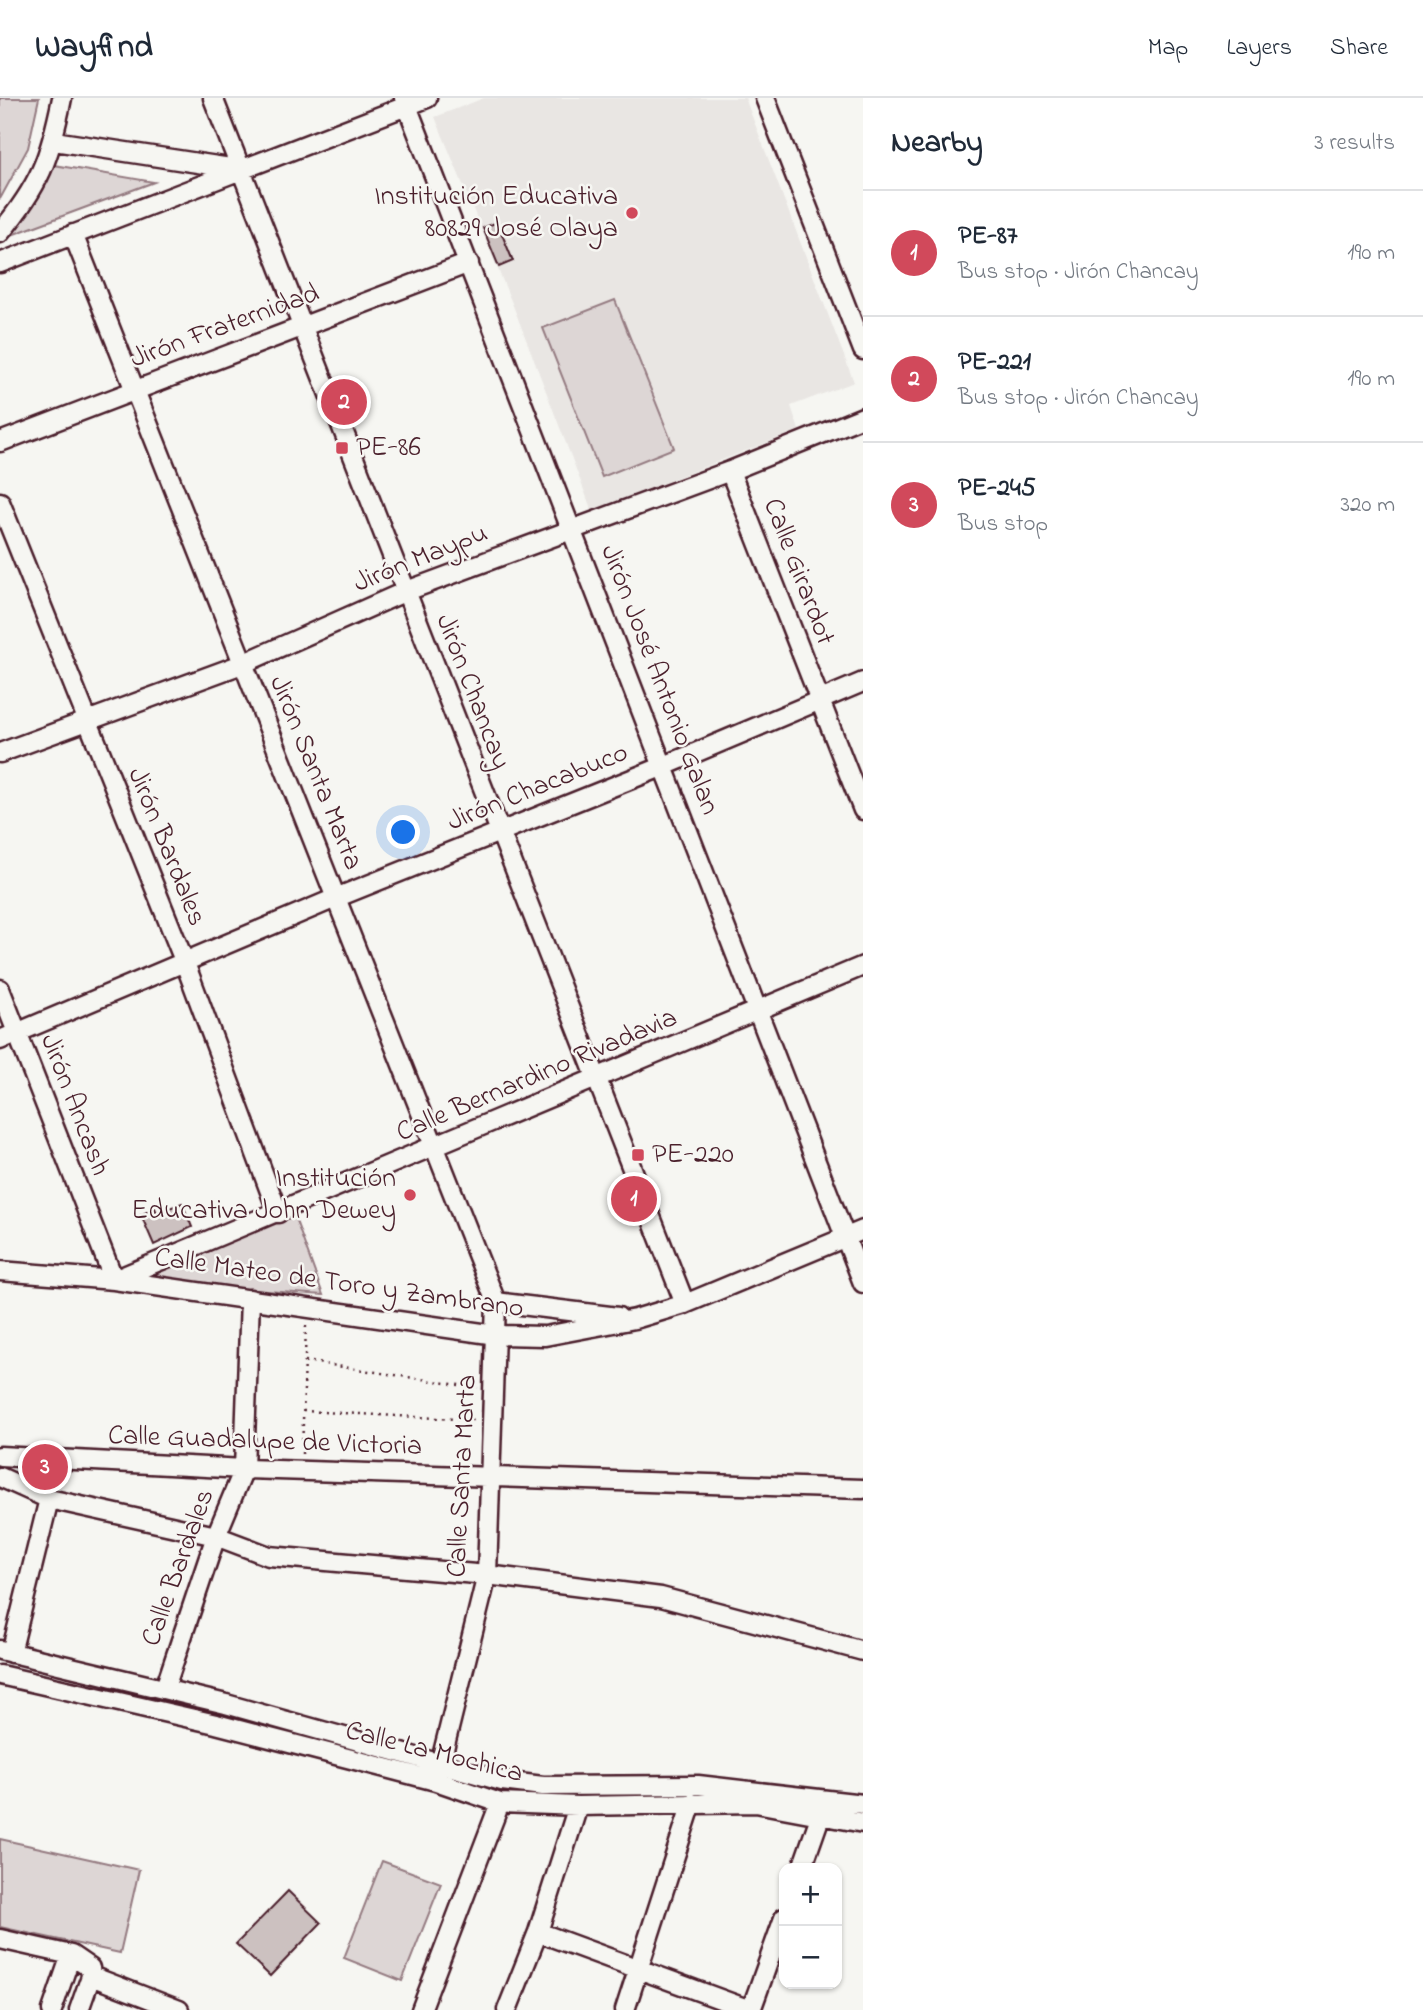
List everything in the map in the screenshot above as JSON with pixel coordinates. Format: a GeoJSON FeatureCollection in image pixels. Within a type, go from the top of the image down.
{"type":"FeatureCollection","features":[{"type":"Feature","properties":{"kind":"street"},"geometry":{"type":"LineString","coordinates":[[0,233],[34,191],[54,141],[62,98]]}},
{"type":"Feature","properties":{"kind":"street","name":"Jirón Chancay"},"geometry":{"type":"LineString","coordinates":[[213,98],[300,327],[685,1304]]}},
{"type":"Feature","properties":{"kind":"street"},"geometry":{"type":"LineString","coordinates":[[0,263],[406,102],[427,98]]}},
{"type":"Feature","properties":{"kind":"street"},"geometry":{"type":"LineString","coordinates":[[765,98],[863,350]]}},
{"type":"Feature","properties":{"kind":"street","name":"Jirón José Antonio Galan"},"geometry":{"type":"LineString","coordinates":[[406,102],[863,1283]]}},
{"type":"Feature","properties":{"kind":"street"},"geometry":{"type":"LineString","coordinates":[[54,141],[240,170]]}},
{"type":"Feature","properties":{"kind":"street","name":"Jirón Santa Marta"},"geometry":{"type":"LineString","coordinates":[[73,234],[242,664],[338,897],[433,1147],[496,1302],[496,1335]]}},
{"type":"Feature","properties":{"kind":"street","name":"Jirón Fraternidad"},"geometry":{"type":"LineString","coordinates":[[0,442],[134,388],[468,263]]}},
{"type":"Feature","properties":{"kind":"street","name":"Jirón Maypu"},"geometry":{"type":"LineString","coordinates":[[0,753],[86,719],[242,664],[404,592],[730,471],[863,417]]}},
{"type":"Feature","properties":{"kind":"street","name":"Calle Girardot"},"geometry":{"type":"LineString","coordinates":[[730,471],[863,810]]}},
{"type":"Feature","properties":{"kind":"street","name":"Jirón Bardales"},"geometry":{"type":"LineString","coordinates":[[0,502],[184,963],[278,1213]]}},
{"type":"Feature","properties":{"kind":"street","name":"Jirón Chacabuco"},"geometry":{"type":"LineString","coordinates":[[0,1040],[338,897],[664,766],[863,682]]}},
{"type":"Feature","properties":{"kind":"street","name":"Calle Bernardino Rivadavia"},"geometry":{"type":"LineString","coordinates":[[114,1280],[863,967]]}},
{"type":"Feature","properties":{"kind":"street","name":"Jirón Ancash"},"geometry":{"type":"LineString","coordinates":[[0,989],[114,1280]]}},
{"type":"Feature","properties":{"kind":"street","name":"Calle Mateo de Toro y Zambrano"},"geometry":{"type":"LineString","coordinates":[[0,1271],[114,1280],[496,1335],[545,1336],[635,1319],[685,1304],[863,1230]]}},
{"type":"Feature","properties":{"kind":"street","name":"Calle Bardales"},"geometry":{"type":"LineString","coordinates":[[165,1688],[216,1536],[244,1469],[250,1299]]}},
{"type":"Feature","properties":{"kind":"street"},"geometry":{"type":"LineString","coordinates":[[496,1302],[635,1319]]}},
{"type":"Feature","properties":{"kind":"street","name":"Calle Santa Marta"},"geometry":{"type":"LineString","coordinates":[[436,1782],[487,1575],[496,1335]]}},
{"type":"Feature","properties":{"kind":"street","name":"Calle Guadalupe de Victoria"},"geometry":{"type":"LineString","coordinates":[[0,1456],[244,1469],[863,1489]]}},
{"type":"Feature","properties":{"kind":"street"},"geometry":{"type":"LineString","coordinates":[[0,1477],[49,1499],[216,1536],[277,1557],[487,1575],[661,1597],[863,1651]]}},
{"type":"Feature","properties":{"kind":"street"},"geometry":{"type":"LineString","coordinates":[[5,1652],[49,1499]]}},
{"type":"Feature","properties":{"kind":"street","name":"Calle La Mochica"},"geometry":{"type":"LineString","coordinates":[[5,1652],[165,1688],[502,1781],[543,1786],[698,1786],[863,1804]]}},
{"type":"Feature","properties":{"kind":"street","name":"Calle La Mochica"},"geometry":{"type":"LineString","coordinates":[[0,1675],[216,1724],[436,1782],[500,1803],[578,1806],[756,1803],[863,1823]]}},
{"type":"Feature","properties":{"kind":"street"},"geometry":{"type":"LineString","coordinates":[[421,2010],[500,1803]]}},
{"type":"Feature","properties":{"kind":"street"},"geometry":{"type":"LineString","coordinates":[[625,2010],[692,1803]]}},
{"type":"Feature","properties":{"kind":"street"},"geometry":{"type":"LineString","coordinates":[[506,2010],[538,1932],[578,1806]]}},
{"type":"Feature","properties":{"kind":"street"},"geometry":{"type":"LineString","coordinates":[[804,1863],[821,1814]]}},
{"type":"Feature","properties":{"kind":"street"},"geometry":{"type":"LineString","coordinates":[[538,1932],[751,2010],[781,1926]]}},
{"type":"Feature","properties":{"kind":"street"},"geometry":{"type":"LineString","coordinates":[[0,1939],[71,1955],[90,1968],[91,1976],[79,2010]]}},
{"type":"Feature","properties":{"kind":"street"},"geometry":{"type":"LineString","coordinates":[[52,2010],[71,1955]]}},
{"type":"Feature","properties":{"kind":"street"},"geometry":{"type":"LineString","coordinates":[[91,1976],[179,2010]]}},
{"type":"Feature","properties":{"kind":"path"},"geometry":{"type":"LineString","coordinates":[[301,1471],[306,1307]]}},
{"type":"Feature","properties":{"kind":"path"},"geometry":{"type":"LineString","coordinates":[[304,1361],[494,1391]]}},
{"type":"Feature","properties":{"kind":"path"},"geometry":{"type":"LineString","coordinates":[[303,1411],[492,1421]]}},
{"type":"Feature","properties":{"kind":"shaded area"},"geometry":{"type":"Polygon","coordinates":[[[0,98],[39,98],[28,148],[0,199],[0,98]]]}},
{"type":"Feature","properties":{"kind":"shaded area","name":"Institución Educativa 80829 José Olaya"},"geometry":{"type":"Polygon","coordinates":[[[484,98],[745,98],[854,382],[791,406],[799,430],[592,511],[514,308],[435,117],[484,98]]]}},
{"type":"Feature","properties":{"kind":"shaded area"},"geometry":{"type":"Polygon","coordinates":[[[48,164],[154,182],[6,237],[48,164]]]}},
{"type":"Feature","properties":{"kind":"shaded area"},"geometry":{"type":"Polygon","coordinates":[[[615,300],[674,448],[602,477],[543,328],[615,300]]]}},
{"type":"Feature","properties":{"kind":"shaded area"},"geometry":{"type":"Polygon","coordinates":[[[291,1215],[295,1218],[323,1295],[114,1280],[291,1215]]]}},
{"type":"Feature","properties":{"kind":"shaded area"},"geometry":{"type":"Polygon","coordinates":[[[0,1839],[139,1870],[120,1953],[0,1927],[0,1839]]]}},
{"type":"Feature","properties":{"kind":"shaded area"},"geometry":{"type":"Polygon","coordinates":[[[382,1861],[441,1883],[402,1981],[344,1958],[382,1861]]]}},
{"type":"Feature","properties":{"kind":"building"},"geometry":{"type":"Polygon","coordinates":[[[497,222],[513,261],[499,267],[483,228],[497,222]]]}},
{"type":"Feature","properties":{"kind":"building"},"geometry":{"type":"Polygon","coordinates":[[[182,1203],[192,1227],[154,1245],[141,1215],[155,1208],[157,1213],[182,1203]]]}},
{"type":"Feature","properties":{"kind":"building"},"geometry":{"type":"Polygon","coordinates":[[[288,1891],[321,1923],[270,1976],[236,1944],[288,1891]]]}},
{"type":"Feature","properties":{"kind":"place","name":"Institución Educativa 80829 José Olaya"},"geometry":{"type":"Point","coordinates":[632,213]}},
{"type":"Feature","properties":{"kind":"place","name":"PE-221"},"geometry":{"type":"Point","coordinates":[344,402]}},
{"type":"Feature","properties":{"kind":"place","name":"PE-86"},"geometry":{"type":"Point","coordinates":[342,448]}},
{"type":"Feature","properties":{"kind":"place","name":"PE-220"},"geometry":{"type":"Point","coordinates":[638,1155]}},
{"type":"Feature","properties":{"kind":"place","name":"Institución Educativa John Dewey"},"geometry":{"type":"Point","coordinates":[410,1195]}},
{"type":"Feature","properties":{"kind":"place","name":"PE-87"},"geometry":{"type":"Point","coordinates":[634,1199]}},
{"type":"Feature","properties":{"kind":"place","name":"PE-245"},"geometry":{"type":"Point","coordinates":[45,1467]}}]}
